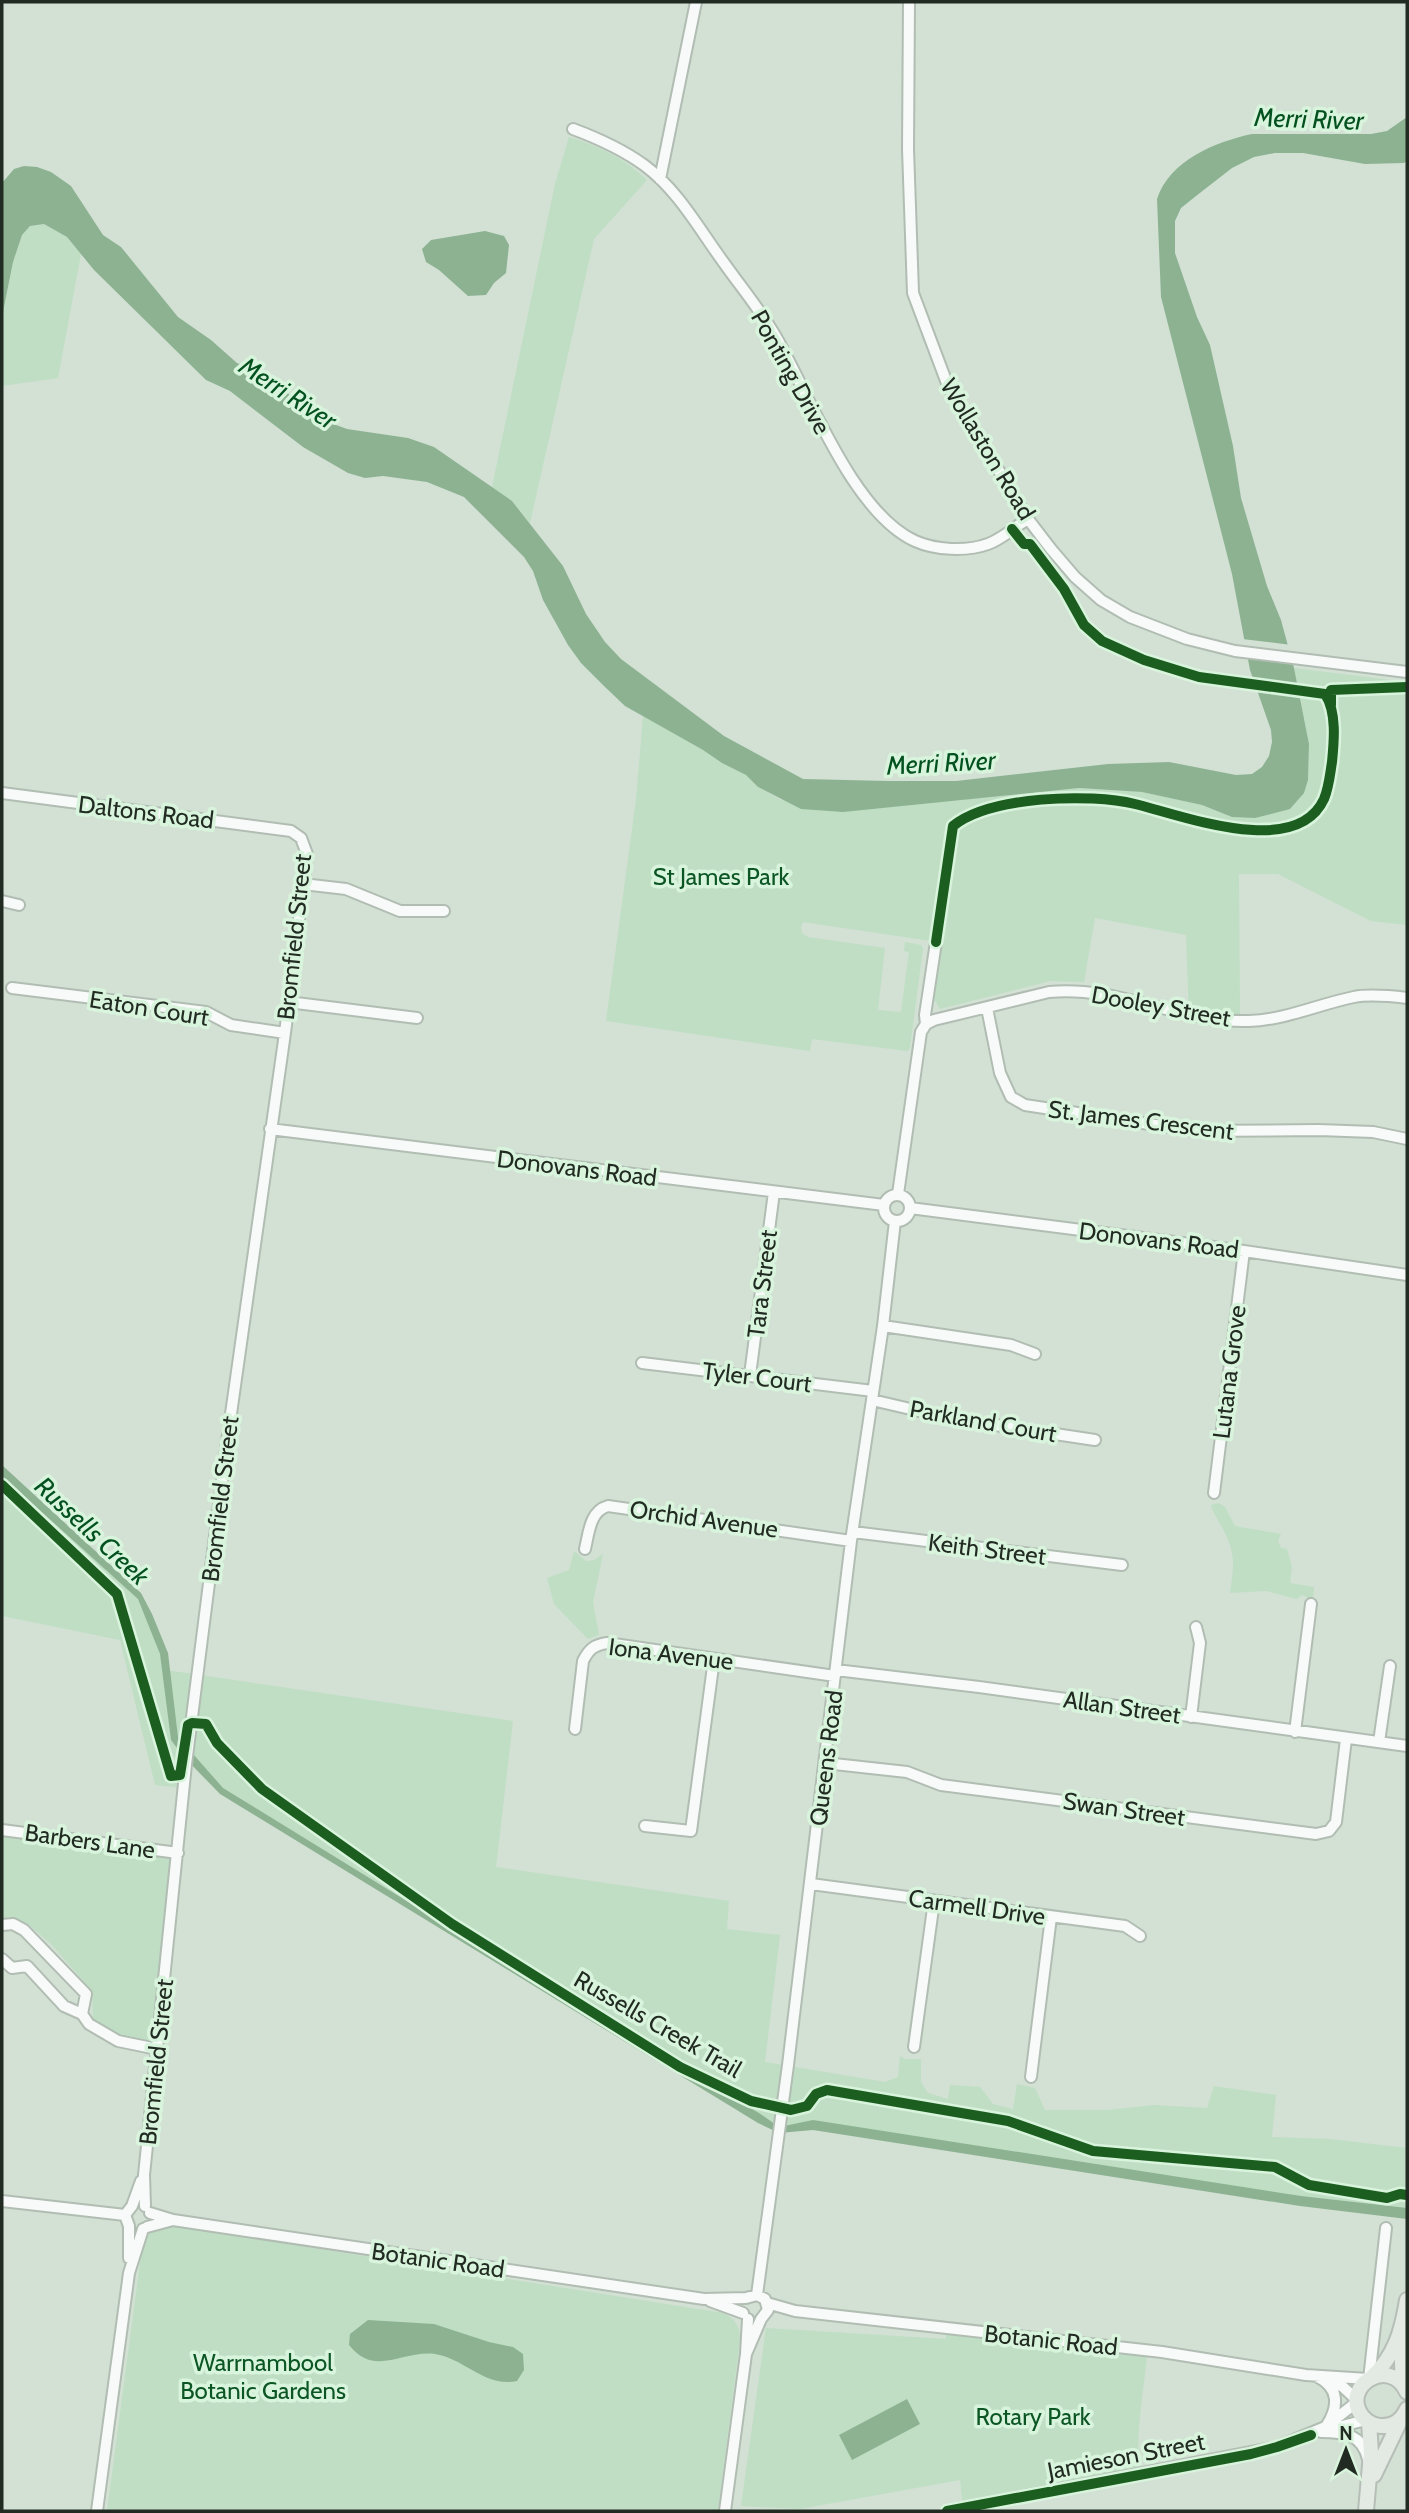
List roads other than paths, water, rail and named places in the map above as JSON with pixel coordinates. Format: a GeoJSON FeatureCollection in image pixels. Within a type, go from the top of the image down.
{"type":"FeatureCollection","features":[{"type":"Feature","properties":{"kind":"main road"},"geometry":{"type":"LineString","coordinates":[[1406,2388],[1401,2362],[1402,2328],[1407,2300]]}},
{"type":"Feature","properties":{"kind":"main road"},"geometry":{"type":"LineString","coordinates":[[1402,2328],[1394,2351],[1360,2389],[1357,2401],[1359,2410],[1368,2421],[1385,2426],[1405,2414]]}},
{"type":"Feature","properties":{"kind":"main road"},"geometry":{"type":"LineString","coordinates":[[1370,2379],[1388,2375],[1406,2388]]}},
{"type":"Feature","properties":{"kind":"main road"},"geometry":{"type":"LineString","coordinates":[[1369,2489],[1381,2456],[1405,2414]]}},
{"type":"Feature","properties":{"kind":"main road"},"geometry":{"type":"LineString","coordinates":[[1366,2511],[1370,2469],[1368,2421]]}},
{"type":"Feature","properties":{"kind":"street"},"geometry":{"type":"LineString","coordinates":[[660,179],[696,2]]}},
{"type":"Feature","properties":{"kind":"street","name":"Wollaston Road"},"geometry":{"type":"LineString","coordinates":[[909,2],[908,149],[913,293],[948,386],[1028,519],[1075,577],[1101,600],[1130,617],[1157,628],[1235,651],[1407,672]]}},
{"type":"Feature","properties":{"kind":"street","name":"Ponting Drive"},"geometry":{"type":"LineString","coordinates":[[572,129],[623,151],[644,165],[685,208],[776,337],[835,451],[869,502],[893,528],[916,542],[961,549],[989,544],[1028,519]]}},
{"type":"Feature","properties":{"kind":"street","name":"Daltons Road"},"geometry":{"type":"LineString","coordinates":[[2,793],[290,831]]}},
{"type":"Feature","properties":{"kind":"street","name":"Bromfield Street"},"geometry":{"type":"LineString","coordinates":[[129,2273],[145,2228],[151,2220],[144,2175],[186,1764],[307,854],[301,838],[290,831]]}},
{"type":"Feature","properties":{"kind":"street"},"geometry":{"type":"LineString","coordinates":[[303,884],[346,889],[400,911],[444,912]]}},
{"type":"Feature","properties":{"kind":"street"},"geometry":{"type":"LineString","coordinates":[[2,901],[19,905]]}},
{"type":"Feature","properties":{"kind":"street"},"geometry":{"type":"LineString","coordinates":[[898,1195],[936,942]]}},
{"type":"Feature","properties":{"kind":"street","name":"Eaton Court"},"geometry":{"type":"LineString","coordinates":[[12,988],[206,1012],[231,1025],[285,1033]]}},
{"type":"Feature","properties":{"kind":"street","name":"Dooley Street"},"geometry":{"type":"LineString","coordinates":[[923,1028],[934,1020],[1049,992],[1068,990],[1108,994],[1206,1019],[1251,1021],[1300,1012],[1356,997],[1407,998]]}},
{"type":"Feature","properties":{"kind":"street"},"geometry":{"type":"LineString","coordinates":[[288,1002],[417,1018]]}},
{"type":"Feature","properties":{"kind":"street","name":"St. James Crescent"},"geometry":{"type":"LineString","coordinates":[[987,1008],[1000,1073],[1011,1097],[1025,1105],[1195,1131],[1373,1132],[1407,1139]]}},
{"type":"Feature","properties":{"kind":"street","name":"Donovans Road"},"geometry":{"type":"LineString","coordinates":[[270,1129],[884,1205]]}},
{"type":"Feature","properties":{"kind":"street","name":"Tara Street"},"geometry":{"type":"LineString","coordinates":[[750,1376],[774,1192]]}},
{"type":"Feature","properties":{"kind":"street"},"geometry":{"type":"LineString","coordinates":[[898,1195],[907,1199],[910,1209],[906,1217],[895,1221],[887,1215],[884,1205],[890,1196],[898,1195]]}},
{"type":"Feature","properties":{"kind":"street","name":"Donovans Road"},"geometry":{"type":"LineString","coordinates":[[910,1209],[1244,1251],[1407,1275]]}},
{"type":"Feature","properties":{"kind":"street","name":"Queens Road"},"geometry":{"type":"LineString","coordinates":[[746,2316],[742,2305],[752,2297],[780,2124],[852,1536],[883,1325],[895,1221]]}},
{"type":"Feature","properties":{"kind":"street","name":"Lutana Grove"},"geometry":{"type":"LineString","coordinates":[[1214,1493],[1244,1251]]}},
{"type":"Feature","properties":{"kind":"street"},"geometry":{"type":"LineString","coordinates":[[883,1325],[1011,1345],[1035,1354]]}},
{"type":"Feature","properties":{"kind":"street","name":"Tyler Court"},"geometry":{"type":"LineString","coordinates":[[642,1363],[750,1376],[873,1396]]}},
{"type":"Feature","properties":{"kind":"street","name":"Parkland Court"},"geometry":{"type":"LineString","coordinates":[[873,1396],[949,1419],[1095,1440]]}},
{"type":"Feature","properties":{"kind":"street","name":"Orchid Avenue"},"geometry":{"type":"LineString","coordinates":[[584,1549],[593,1516],[600,1508],[608,1506],[852,1536]]}},
{"type":"Feature","properties":{"kind":"street","name":"Keith Street"},"geometry":{"type":"LineString","coordinates":[[852,1536],[1122,1566]]}},
{"type":"Feature","properties":{"kind":"street"},"geometry":{"type":"LineString","coordinates":[[1295,1732],[1313,1602]]}},
{"type":"Feature","properties":{"kind":"street"},"geometry":{"type":"LineString","coordinates":[[1191,1717],[1200,1643],[1196,1627]]}},
{"type":"Feature","properties":{"kind":"street","name":"Iona Avenue"},"geometry":{"type":"LineString","coordinates":[[575,1729],[583,1661],[588,1651],[596,1645],[607,1643],[836,1673]]}},
{"type":"Feature","properties":{"kind":"street"},"geometry":{"type":"LineString","coordinates":[[645,1826],[691,1832],[713,1659]]}},
{"type":"Feature","properties":{"kind":"street"},"geometry":{"type":"LineString","coordinates":[[1379,1742],[1390,1666]]}},
{"type":"Feature","properties":{"kind":"street","name":"Allan Street"},"geometry":{"type":"LineString","coordinates":[[836,1673],[979,1687],[1407,1746]]}},
{"type":"Feature","properties":{"kind":"street","name":"Swan Street"},"geometry":{"type":"LineString","coordinates":[[825,1763],[907,1772],[941,1784],[1316,1835],[1329,1830],[1336,1822],[1346,1738]]}},
{"type":"Feature","properties":{"kind":"street","name":"Barbers Lane"},"geometry":{"type":"LineString","coordinates":[[2,1830],[178,1853]]}},
{"type":"Feature","properties":{"kind":"street","name":"Carmell Drive"},"geometry":{"type":"LineString","coordinates":[[811,1884],[1125,1926],[1140,1937]]}},
{"type":"Feature","properties":{"kind":"street"},"geometry":{"type":"LineString","coordinates":[[914,2047],[934,1901]]}},
{"type":"Feature","properties":{"kind":"street"},"geometry":{"type":"LineString","coordinates":[[1031,2077],[1051,1917]]}},
{"type":"Feature","properties":{"kind":"street"},"geometry":{"type":"LineString","coordinates":[[2,1925],[13,1924],[24,1930],[86,1994],[82,2014]]}},
{"type":"Feature","properties":{"kind":"street"},"geometry":{"type":"LineString","coordinates":[[2,1959],[12,1968],[27,1966],[42,1948]]}},
{"type":"Feature","properties":{"kind":"street"},"geometry":{"type":"LineString","coordinates":[[27,1966],[64,2006],[82,2014],[89,2024],[118,2042],[157,2049]]}},
{"type":"Feature","properties":{"kind":"street","name":"Bromfield Street"},"geometry":{"type":"LineString","coordinates":[[97,2511],[129,2273],[129,2216],[144,2175]]}},
{"type":"Feature","properties":{"kind":"street"},"geometry":{"type":"LineString","coordinates":[[2,2201],[129,2216],[135,2230],[145,2228]]}},
{"type":"Feature","properties":{"kind":"street","name":"Botanic Road"},"geometry":{"type":"LineString","coordinates":[[129,2216],[148,2210],[173,2220],[705,2299],[752,2297]]}},
{"type":"Feature","properties":{"kind":"street","name":"Botanic Road"},"geometry":{"type":"LineString","coordinates":[[145,2228],[173,2220]]}},
{"type":"Feature","properties":{"kind":"street"},"geometry":{"type":"LineString","coordinates":[[1370,2379],[1386,2228]]}},
{"type":"Feature","properties":{"kind":"street"},"geometry":{"type":"LineString","coordinates":[[752,2297],[765,2312]]}},
{"type":"Feature","properties":{"kind":"street","name":"Botanic Road"},"geometry":{"type":"LineString","coordinates":[[705,2299],[746,2316]]}},
{"type":"Feature","properties":{"kind":"street","name":"Botanic Road"},"geometry":{"type":"LineString","coordinates":[[765,2312],[795,2311],[1162,2353],[1312,2376],[1370,2379]]}},
{"type":"Feature","properties":{"kind":"street"},"geometry":{"type":"LineString","coordinates":[[725,2511],[746,2354],[746,2316],[765,2312]]}},
{"type":"Feature","properties":{"kind":"street"},"geometry":{"type":"LineString","coordinates":[[746,2354],[765,2312]]}},
{"type":"Feature","properties":{"kind":"street"},"geometry":{"type":"LineString","coordinates":[[1312,2376],[1332,2387],[1335,2398],[1333,2413],[1319,2431]]}},
{"type":"Feature","properties":{"kind":"street","name":"Botanic Road"},"geometry":{"type":"LineString","coordinates":[[1312,2376],[1343,2387],[1357,2401]]}},
{"type":"Feature","properties":{"kind":"street","name":"Jamieson Street"},"geometry":{"type":"LineString","coordinates":[[1319,2431],[1357,2401]]}},
{"type":"Feature","properties":{"kind":"street","name":"Jamieson Street"},"geometry":{"type":"LineString","coordinates":[[947,2511],[1251,2454],[1319,2431],[1368,2421]]}},
{"type":"Feature","properties":{"kind":"street"},"geometry":{"type":"LineString","coordinates":[[1319,2431],[1344,2433],[1357,2438],[1366,2450],[1370,2469]]}},
{"type":"Feature","properties":{"kind":"water label","name":"Merri River"},"geometry":{"type":"Point","coordinates":[1309,119]}},
{"type":"Feature","properties":{"kind":"water label","name":"Merri River"},"geometry":{"type":"Point","coordinates":[288,393]}},
{"type":"Feature","properties":{"kind":"water label","name":"Merri River"},"geometry":{"type":"Point","coordinates":[941,763]}},
{"type":"Feature","properties":{"kind":"water label","name":"Russells Creek"},"geometry":{"type":"Point","coordinates":[92,1531]}},
{"type":"Feature","properties":{"kind":"park label","name":"St James Park"},"geometry":{"type":"Point","coordinates":[721,876]}},
{"type":"Feature","properties":{"kind":"park label","name":"Warrnambool Botanic Gardens"},"geometry":{"type":"Point","coordinates":[263,2376]}},
{"type":"Feature","properties":{"kind":"park label","name":"Rotary Park"},"geometry":{"type":"Point","coordinates":[1033,2416]}}]}
